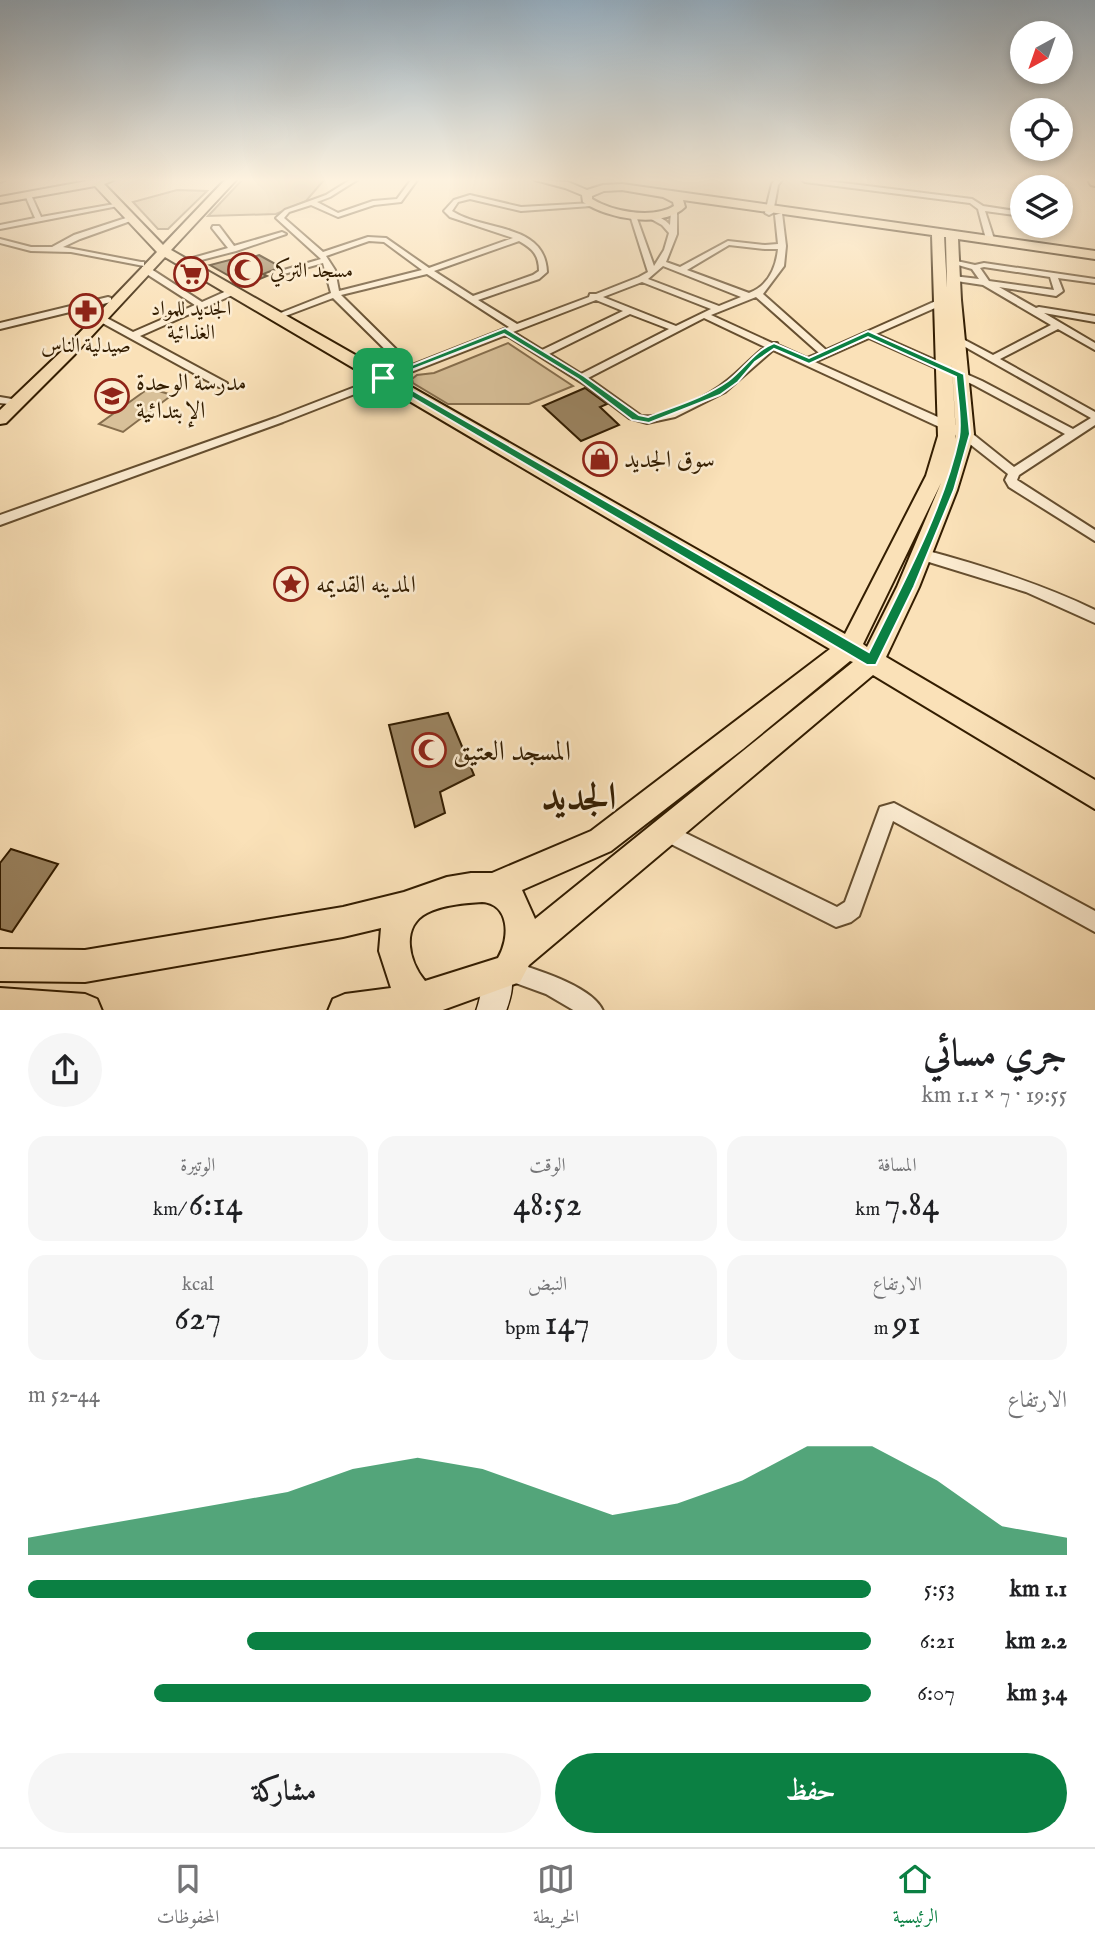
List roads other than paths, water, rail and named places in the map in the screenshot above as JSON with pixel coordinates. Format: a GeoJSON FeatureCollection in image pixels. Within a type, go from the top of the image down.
{"type":"FeatureCollection","features":[{"type":"Feature","properties":{"kind":"main road"},"geometry":{"type":"LineString","coordinates":[[140,227],[160,248],[184,263],[860,654],[1095,795]]}},
{"type":"Feature","properties":{"kind":"main road"},"geometry":{"type":"LineString","coordinates":[[160,248],[175,227]]}},
{"type":"Feature","properties":{"kind":"main road"},"geometry":{"type":"LineString","coordinates":[[0,419],[100,318],[160,248],[182,227]]}},
{"type":"Feature","properties":{"kind":"main road"},"geometry":{"type":"LineString","coordinates":[[881,227],[1095,260]]}},
{"type":"Feature","properties":{"kind":"main road"},"geometry":{"type":"LineString","coordinates":[[146,234],[172,230]]}},
{"type":"Feature","properties":{"kind":"main road"},"geometry":{"type":"LineString","coordinates":[[945,236],[990,239],[1095,255]]}},
{"type":"Feature","properties":{"kind":"main road"},"geometry":{"type":"LineString","coordinates":[[494,887],[601,841],[714,756],[860,654],[944,452],[958,340],[953,270],[945,236]]}},
{"type":"Feature","properties":{"kind":"main road"},"geometry":{"type":"LineString","coordinates":[[345,1010],[422,1002],[509,967],[665,832],[860,654],[921,554],[956,470],[965,434],[941,302],[945,236]]}},
{"type":"Feature","properties":{"kind":"main road"},"geometry":{"type":"LineString","coordinates":[[3,403],[143,267]]}},
{"type":"Feature","properties":{"kind":"main road"},"geometry":{"type":"LineString","coordinates":[[0,965],[85,966],[342,922],[411,906],[423,898],[482,884],[494,887],[508,897],[518,913],[522,932],[509,967]]}},
{"type":"Feature","properties":{"kind":"main road"},"geometry":{"type":"LineString","coordinates":[[411,906],[400,923],[394,943],[395,964],[403,982],[422,1002]]}},
{"type":"Feature","properties":{"kind":"main road"},"geometry":{"type":"LineString","coordinates":[[0,1005],[85,1010]]}},
{"type":"Feature","properties":{"kind":"street"},"geometry":{"type":"LineString","coordinates":[[54,249],[77,237],[107,227]]}},
{"type":"Feature","properties":{"kind":"street"},"geometry":{"type":"LineString","coordinates":[[290,227],[323,258],[331,271],[334,294],[410,368]]}},
{"type":"Feature","properties":{"kind":"street"},"geometry":{"type":"LineString","coordinates":[[472,299],[527,281],[542,272],[541,257],[522,237],[490,227]]}},
{"type":"Feature","properties":{"kind":"street"},"geometry":{"type":"LineString","coordinates":[[636,227],[652,274]]}},
{"type":"Feature","properties":{"kind":"street"},"geometry":{"type":"LineString","coordinates":[[668,227],[673,234]]}},
{"type":"Feature","properties":{"kind":"street"},"geometry":{"type":"LineString","coordinates":[[0,520],[279,420],[652,274],[662,263],[674,227]]}},
{"type":"Feature","properties":{"kind":"street"},"geometry":{"type":"LineString","coordinates":[[581,377],[704,315],[754,295],[775,276],[782,246],[776,227]]}},
{"type":"Feature","properties":{"kind":"street"},"geometry":{"type":"LineString","coordinates":[[987,227],[990,239]]}},
{"type":"Feature","properties":{"kind":"street"},"geometry":{"type":"LineString","coordinates":[[216,228],[233,248]]}},
{"type":"Feature","properties":{"kind":"street"},"geometry":{"type":"LineString","coordinates":[[184,263],[282,234]]}},
{"type":"Feature","properties":{"kind":"street"},"geometry":{"type":"LineString","coordinates":[[277,316],[334,294],[428,271],[522,237]]}},
{"type":"Feature","properties":{"kind":"street"},"geometry":{"type":"LineString","coordinates":[[287,272],[368,239],[378,238],[393,243],[428,271],[515,327]]}},
{"type":"Feature","properties":{"kind":"street"},"geometry":{"type":"LineString","coordinates":[[0,241],[31,249],[88,252],[143,267],[202,306]]}},
{"type":"Feature","properties":{"kind":"street"},"geometry":{"type":"LineString","coordinates":[[681,270],[728,243],[782,246]]}},
{"type":"Feature","properties":{"kind":"street"},"geometry":{"type":"LineString","coordinates":[[662,263],[754,295],[825,354]]}},
{"type":"Feature","properties":{"kind":"street"},"geometry":{"type":"LineString","coordinates":[[953,270],[984,265],[1095,281]]}},
{"type":"Feature","properties":{"kind":"street"},"geometry":{"type":"LineString","coordinates":[[975,267],[986,283],[1056,293],[1059,291],[1053,275]]}},
{"type":"Feature","properties":{"kind":"street"},"geometry":{"type":"LineString","coordinates":[[953,270],[986,283],[1095,347]]}},
{"type":"Feature","properties":{"kind":"street"},"geometry":{"type":"LineString","coordinates":[[642,278],[719,309]]}},
{"type":"Feature","properties":{"kind":"street"},"geometry":{"type":"LineString","coordinates":[[133,336],[234,291]]}},
{"type":"Feature","properties":{"kind":"street"},"geometry":{"type":"LineString","coordinates":[[593,296],[677,329]]}},
{"type":"Feature","properties":{"kind":"street"},"geometry":{"type":"LineString","coordinates":[[0,326],[107,300]]}},
{"type":"Feature","properties":{"kind":"street"},"geometry":{"type":"LineString","coordinates":[[809,361],[941,302]]}},
{"type":"Feature","properties":{"kind":"street"},"geometry":{"type":"LineString","coordinates":[[1032,309],[1095,319]]}},
{"type":"Feature","properties":{"kind":"street"},"geometry":{"type":"LineString","coordinates":[[544,353],[629,311]]}},
{"type":"Feature","properties":{"kind":"street"},"geometry":{"type":"LineString","coordinates":[[704,315],[965,434],[1014,473]]}},
{"type":"Feature","properties":{"kind":"street"},"geometry":{"type":"LineString","coordinates":[[100,318],[223,385]]}},
{"type":"Feature","properties":{"kind":"street"},"geometry":{"type":"LineString","coordinates":[[995,358],[1058,325]]}},
{"type":"Feature","properties":{"kind":"street"},"geometry":{"type":"LineString","coordinates":[[505,331],[581,377],[636,418],[649,420],[716,393],[735,380],[752,360],[774,345]]}},
{"type":"Feature","properties":{"kind":"street"},"geometry":{"type":"LineString","coordinates":[[868,334],[1073,434]]}},
{"type":"Feature","properties":{"kind":"street"},"geometry":{"type":"LineString","coordinates":[[958,340],[995,358],[1095,418],[1014,473],[1011,480],[1013,484],[1095,536]]}},
{"type":"Feature","properties":{"kind":"street"},"geometry":{"type":"LineString","coordinates":[[921,554],[1011,579],[1050,594],[1095,617]]}},
{"type":"Feature","properties":{"kind":"street"},"geometry":{"type":"LineString","coordinates":[[665,832],[836,916],[845,915],[852,909],[886,813],[894,812],[1095,922]]}},
{"type":"Feature","properties":{"kind":"street"},"geometry":{"type":"LineString","coordinates":[[491,1010],[509,967],[576,996],[593,1010]]}},
{"type":"Feature","properties":{"kind":"place","name":"مسجد التركي"},"geometry":{"type":"Point","coordinates":[245,270]}},
{"type":"Feature","properties":{"kind":"place","name":"الجديد للمواد الغذائية"},"geometry":{"type":"Point","coordinates":[191,274]}},
{"type":"Feature","properties":{"kind":"place","name":"صيدلية الناس"},"geometry":{"type":"Point","coordinates":[86,311]}},
{"type":"Feature","properties":{"kind":"place","name":"مدرسة الوحدة الإبتدائية"},"geometry":{"type":"Point","coordinates":[112,396]}},
{"type":"Feature","properties":{"kind":"place","name":"سوق الجديد"},"geometry":{"type":"Point","coordinates":[600,459]}},
{"type":"Feature","properties":{"kind":"place","name":"المدينه القديمه"},"geometry":{"type":"Point","coordinates":[291,584]}},
{"type":"Feature","properties":{"kind":"place","name":"المسجد العتيق"},"geometry":{"type":"Point","coordinates":[429,750]}},
{"type":"Feature","properties":{"kind":"district","name":"الجديد"},"geometry":{"type":"Point","coordinates":[579,796]}}]}
